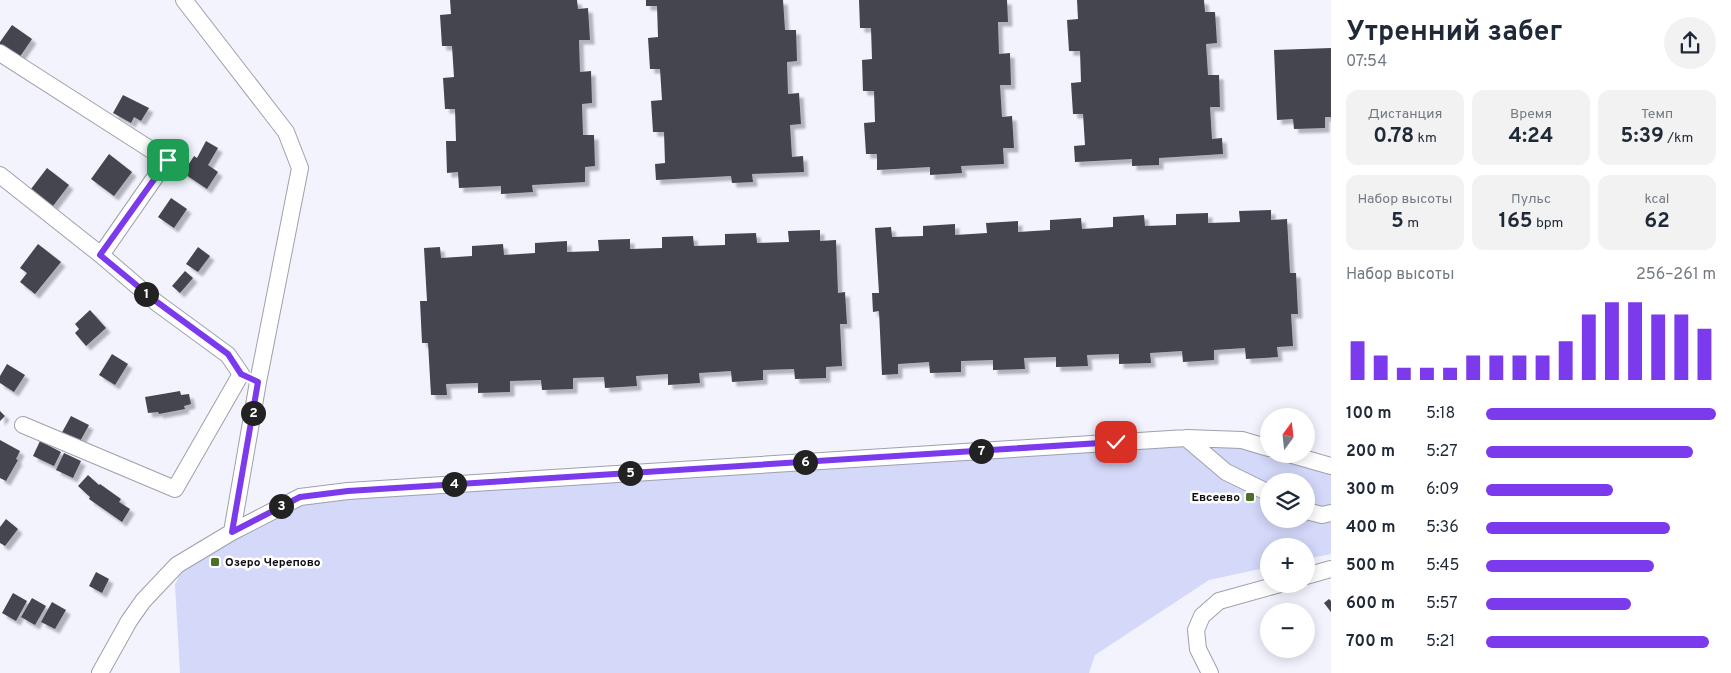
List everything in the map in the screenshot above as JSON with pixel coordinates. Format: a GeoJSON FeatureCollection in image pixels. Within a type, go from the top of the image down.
{"type":"FeatureCollection","features":[{"type":"Feature","properties":{"kind":"street"},"geometry":{"type":"LineString","coordinates":[[184,0],[286,132],[300,168],[258,382],[232,532]]}},
{"type":"Feature","properties":{"kind":"street"},"geometry":{"type":"LineString","coordinates":[[0,53],[168,160],[100,255]]}},
{"type":"Feature","properties":{"kind":"street"},"geometry":{"type":"LineString","coordinates":[[0,174],[157,302],[228,354],[241,374],[258,382]]}},
{"type":"Feature","properties":{"kind":"street"},"geometry":{"type":"LineString","coordinates":[[23,425],[175,489],[241,374]]}},
{"type":"Feature","properties":{"kind":"street"},"geometry":{"type":"LineString","coordinates":[[1186,438],[1226,472],[1260,489]]}},
{"type":"Feature","properties":{"kind":"street"},"geometry":{"type":"LineString","coordinates":[[100,673],[129,621],[176,565],[232,532],[300,497],[348,491],[1186,438],[1242,440],[1260,445]]}},
{"type":"Feature","properties":{"kind":"street"},"geometry":{"type":"LineString","coordinates":[[1315,461],[1331,466]]}},
{"type":"Feature","properties":{"kind":"street"},"geometry":{"type":"LineString","coordinates":[[1315,514],[1322,515],[1331,513]]}},
{"type":"Feature","properties":{"kind":"street"},"geometry":{"type":"LineString","coordinates":[[1315,574],[1331,570]]}},
{"type":"Feature","properties":{"kind":"street"},"geometry":{"type":"LineString","coordinates":[[1210,673],[1198,649],[1196,630],[1202,616],[1219,600],[1260,589]]}},
{"type":"Feature","properties":{"kind":"shaded area"},"geometry":{"type":"Polygon","coordinates":[[[1234,443],[1260,451],[1260,463],[1301,463],[1331,472],[1331,554],[1315,557],[1315,538],[1260,538],[1260,569],[1209,580],[1095,655],[1089,673],[180,673],[175,585],[181,572],[286,503],[1234,443]]]}},
{"type":"Feature","properties":{"kind":"building"},"geometry":{"type":"Polygon","coordinates":[[[450,0],[577,0],[578,9],[588,8],[590,40],[579,40],[580,72],[591,71],[592,103],[582,104],[583,135],[594,135],[595,166],[585,167],[585,182],[532,185],[533,192],[501,194],[501,186],[459,188],[458,172],[447,173],[446,141],[456,141],[455,109],[445,109],[443,78],[454,77],[452,46],[442,46],[440,15],[451,14],[450,0]]]}},
{"type":"Feature","properties":{"kind":"building"},"geometry":{"type":"Polygon","coordinates":[[[646,0],[783,0],[785,30],[796,30],[797,61],[787,62],[788,94],[799,93],[801,124],[790,125],[792,157],[803,156],[804,172],[752,174],[753,182],[732,183],[731,176],[656,180],[655,164],[665,163],[664,132],[653,132],[651,101],[662,100],[660,69],[650,69],[648,38],[658,37],[657,6],[646,6],[646,0]]]}},
{"type":"Feature","properties":{"kind":"building"},"geometry":{"type":"Polygon","coordinates":[[[859,0],[1007,0],[1008,22],[998,22],[999,54],[1010,53],[1011,85],[1000,85],[1002,117],[1012,116],[1014,148],[1003,148],[1004,164],[961,166],[962,173],[930,175],[930,167],[877,170],[877,154],[866,154],[864,123],[875,122],[874,91],[863,91],[862,60],[872,59],[871,28],[860,28],[859,0]]]}},
{"type":"Feature","properties":{"kind":"building"},"geometry":{"type":"Polygon","coordinates":[[[1077,0],[1204,0],[1205,12],[1215,12],[1217,43],[1206,44],[1208,75],[1219,75],[1220,107],[1210,107],[1212,139],[1222,138],[1223,154],[1159,158],[1159,165],[1132,166],[1132,159],[1075,162],[1074,146],[1085,145],[1083,114],[1073,114],[1071,83],[1081,82],[1080,51],[1069,51],[1067,20],[1078,19],[1077,0]]]}},
{"type":"Feature","properties":{"kind":"building"},"geometry":{"type":"Polygon","coordinates":[[[12,25],[32,39],[19,58],[0,44],[12,25]]]}},
{"type":"Feature","properties":{"kind":"building"},"geometry":{"type":"Polygon","coordinates":[[[1331,48],[1331,117],[1325,117],[1325,128],[1294,129],[1293,119],[1277,120],[1274,50],[1331,48]]]}},
{"type":"Feature","properties":{"kind":"building"},"geometry":{"type":"Polygon","coordinates":[[[123,95],[149,108],[141,121],[134,117],[131,123],[113,113],[123,95]]]}},
{"type":"Feature","properties":{"kind":"building"},"geometry":{"type":"Polygon","coordinates":[[[206,141],[218,148],[208,165],[218,172],[207,189],[183,173],[194,156],[197,158],[206,141]]]}},
{"type":"Feature","properties":{"kind":"building"},"geometry":{"type":"Polygon","coordinates":[[[109,154],[132,172],[114,196],[91,179],[109,154]]]}},
{"type":"Feature","properties":{"kind":"building"},"geometry":{"type":"Polygon","coordinates":[[[47,168],[69,185],[53,206],[31,189],[47,168]]]}},
{"type":"Feature","properties":{"kind":"building"},"geometry":{"type":"Polygon","coordinates":[[[171,198],[187,209],[174,228],[158,217],[171,198]]]}},
{"type":"Feature","properties":{"kind":"building"},"geometry":{"type":"Polygon","coordinates":[[[1271,210],[1271,220],[1287,219],[1290,273],[1296,273],[1298,314],[1291,314],[1293,346],[1277,347],[1278,357],[1246,359],[1245,348],[1214,350],[1214,360],[1183,362],[1182,351],[1150,353],[1151,363],[1119,364],[1119,354],[1087,355],[1088,366],[1056,367],[1056,357],[1024,358],[1025,369],[993,370],[993,360],[961,361],[961,372],[930,373],[929,362],[898,364],[898,374],[882,375],[879,311],[873,312],[872,293],[879,293],[875,228],[891,227],[892,237],[923,236],[923,226],[955,224],[955,235],[987,233],[986,223],[1018,221],[1018,232],[1050,230],[1050,220],[1081,218],[1082,229],[1113,227],[1113,217],[1144,215],[1145,226],[1176,225],[1176,214],[1208,213],[1208,223],[1240,222],[1239,211],[1271,210]]]}},
{"type":"Feature","properties":{"kind":"building"},"geometry":{"type":"Polygon","coordinates":[[[820,230],[820,241],[836,240],[838,293],[845,292],[847,324],[840,324],[842,366],[826,367],[826,378],[795,379],[794,369],[763,370],[763,380],[732,382],[731,371],[699,373],[700,383],[668,385],[668,374],[636,376],[637,386],[605,388],[604,377],[573,378],[573,389],[542,390],[541,380],[510,381],[510,392],[478,393],[478,383],[446,384],[447,395],[431,395],[428,343],[422,343],[420,301],[427,301],[424,248],[440,247],[441,258],[472,256],[472,246],[503,244],[504,255],[535,253],[535,243],[567,241],[567,252],[599,251],[598,240],[630,239],[630,249],[662,248],[662,237],[693,236],[694,246],[725,245],[725,234],[756,233],[757,243],[789,242],[788,231],[820,230]]]}},
{"type":"Feature","properties":{"kind":"building"},"geometry":{"type":"Polygon","coordinates":[[[38,244],[61,262],[35,294],[20,282],[27,273],[20,268],[38,244]]]}},
{"type":"Feature","properties":{"kind":"building"},"geometry":{"type":"Polygon","coordinates":[[[198,247],[210,256],[198,272],[186,264],[198,247]]]}},
{"type":"Feature","properties":{"kind":"building"},"geometry":{"type":"Polygon","coordinates":[[[185,271],[193,278],[180,293],[172,286],[185,271]]]}},
{"type":"Feature","properties":{"kind":"building"},"geometry":{"type":"Polygon","coordinates":[[[90,310],[106,328],[86,346],[75,333],[79,329],[75,324],[90,310]]]}},
{"type":"Feature","properties":{"kind":"building"},"geometry":{"type":"Polygon","coordinates":[[[112,354],[128,364],[115,385],[99,375],[112,354]]]}},
{"type":"Feature","properties":{"kind":"building"},"geometry":{"type":"Polygon","coordinates":[[[7,364],[25,375],[14,392],[0,383],[0,376],[7,364]]]}},
{"type":"Feature","properties":{"kind":"building"},"geometry":{"type":"Polygon","coordinates":[[[180,391],[181,395],[189,394],[191,404],[184,406],[185,409],[159,414],[158,412],[148,413],[145,397],[180,391]]]}},
{"type":"Feature","properties":{"kind":"building"},"geometry":{"type":"Polygon","coordinates":[[[0,411],[5,416],[0,421],[0,411]]]}},
{"type":"Feature","properties":{"kind":"building"},"geometry":{"type":"Polygon","coordinates":[[[71,416],[89,425],[78,445],[60,436],[71,416]]]}},
{"type":"Feature","properties":{"kind":"building"},"geometry":{"type":"Polygon","coordinates":[[[0,440],[20,451],[16,459],[18,460],[6,481],[0,478],[0,440]]]}},
{"type":"Feature","properties":{"kind":"building"},"geometry":{"type":"Polygon","coordinates":[[[40,441],[61,452],[54,466],[33,456],[40,441]]]}},
{"type":"Feature","properties":{"kind":"building"},"geometry":{"type":"Polygon","coordinates":[[[64,453],[81,461],[73,478],[56,470],[64,453]]]}},
{"type":"Feature","properties":{"kind":"building"},"geometry":{"type":"Polygon","coordinates":[[[88,475],[99,485],[121,499],[119,502],[130,509],[122,522],[89,499],[90,497],[78,486],[88,475]]]}},
{"type":"Feature","properties":{"kind":"building"},"geometry":{"type":"Polygon","coordinates":[[[6,519],[18,529],[5,546],[0,543],[0,527],[6,519]]]}},
{"type":"Feature","properties":{"kind":"building"},"geometry":{"type":"Polygon","coordinates":[[[96,572],[109,579],[102,593],[89,586],[96,572]]]}},
{"type":"Feature","properties":{"kind":"building"},"geometry":{"type":"Polygon","coordinates":[[[13,593],[27,601],[16,621],[2,613],[13,593]]]}},
{"type":"Feature","properties":{"kind":"building"},"geometry":{"type":"Polygon","coordinates":[[[32,598],[46,606],[35,625],[21,617],[32,598]]]}},
{"type":"Feature","properties":{"kind":"building"},"geometry":{"type":"Polygon","coordinates":[[[1329,599],[1331,601],[1331,612],[1324,603],[1329,599]]]}},
{"type":"Feature","properties":{"kind":"building"},"geometry":{"type":"Polygon","coordinates":[[[52,602],[66,610],[55,629],[41,622],[52,602]]]}},
{"type":"Feature","properties":{"kind":"place","name":"Евсеево"},"geometry":{"type":"Point","coordinates":[1250,497]}},
{"type":"Feature","properties":{"kind":"place","name":"Озеро Черепово"},"geometry":{"type":"Point","coordinates":[215,562]}},
{"type":"Feature","properties":{"kind":"route"},"geometry":{"type":"LineString","coordinates":[[168,160],[100,255],[157,302],[228,354],[241,374],[258,382],[232,532],[300,497],[348,491],[1116,442]]}}]}
